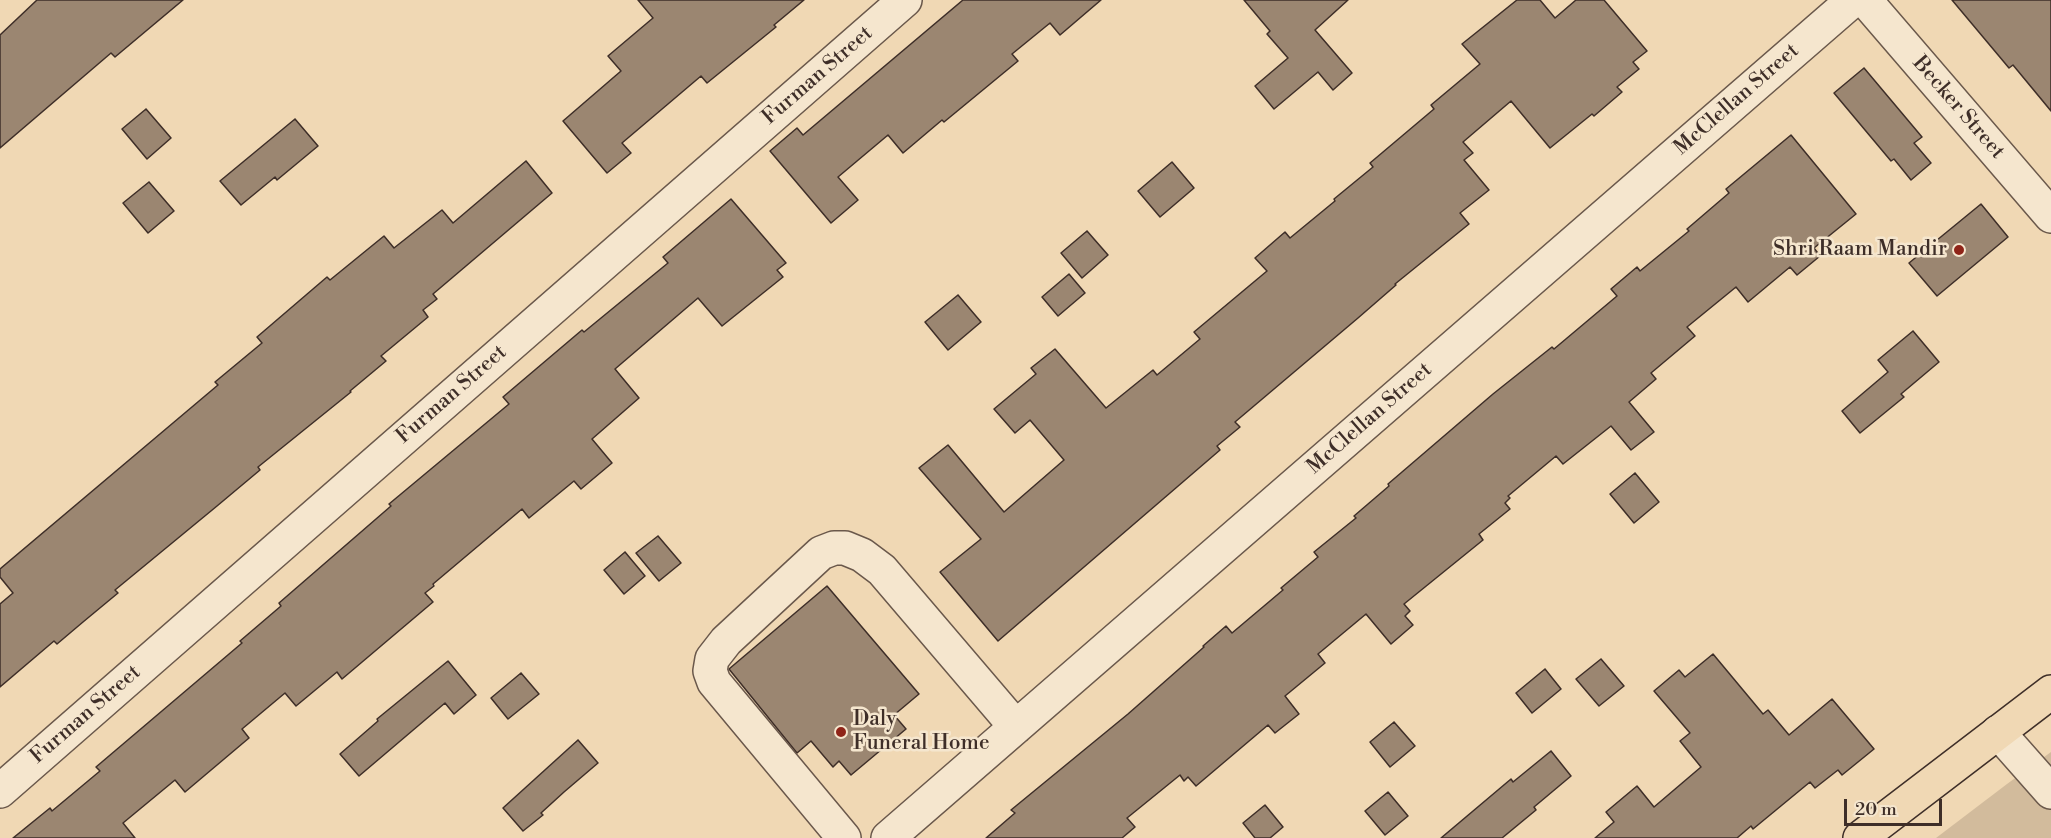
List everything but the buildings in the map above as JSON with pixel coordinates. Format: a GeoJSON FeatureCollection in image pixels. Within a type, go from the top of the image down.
{"type":"FeatureCollection","features":[{"type":"Feature","properties":{"kind":"main road"},"geometry":{"type":"LineString","coordinates":[[1860,838],[2051,692]]}},
{"type":"Feature","properties":{"kind":"street","name":"Furman Street"},"geometry":{"type":"LineString","coordinates":[[0,791],[905,0]]}},
{"type":"Feature","properties":{"kind":"street","name":"McClellan Street"},"geometry":{"type":"LineString","coordinates":[[888,838],[1853,0]]}},
{"type":"Feature","properties":{"kind":"street","name":"Becker Street"},"geometry":{"type":"LineString","coordinates":[[1865,0],[2051,216]]}},
{"type":"Feature","properties":{"kind":"street"},"geometry":{"type":"LineString","coordinates":[[844,838],[714,682],[710,671],[712,659],[726,641],[821,553],[834,548],[845,548],[862,555],[882,570],[1016,727]]}},
{"type":"Feature","properties":{"kind":"street"},"geometry":{"type":"LineString","coordinates":[[1998,732],[2051,792]]}},
{"type":"Feature","properties":{"kind":"shaded area"},"geometry":{"type":"Polygon","coordinates":[[[2051,752],[2051,838],[1936,838],[2007,784],[2051,752]]]}},
{"type":"Feature","properties":{"kind":"place","name":"Shri Raam Mandir"},"geometry":{"type":"Point","coordinates":[1959,250]}},
{"type":"Feature","properties":{"kind":"place","name":"Daly Funeral Home"},"geometry":{"type":"Point","coordinates":[841,732]}}]}
